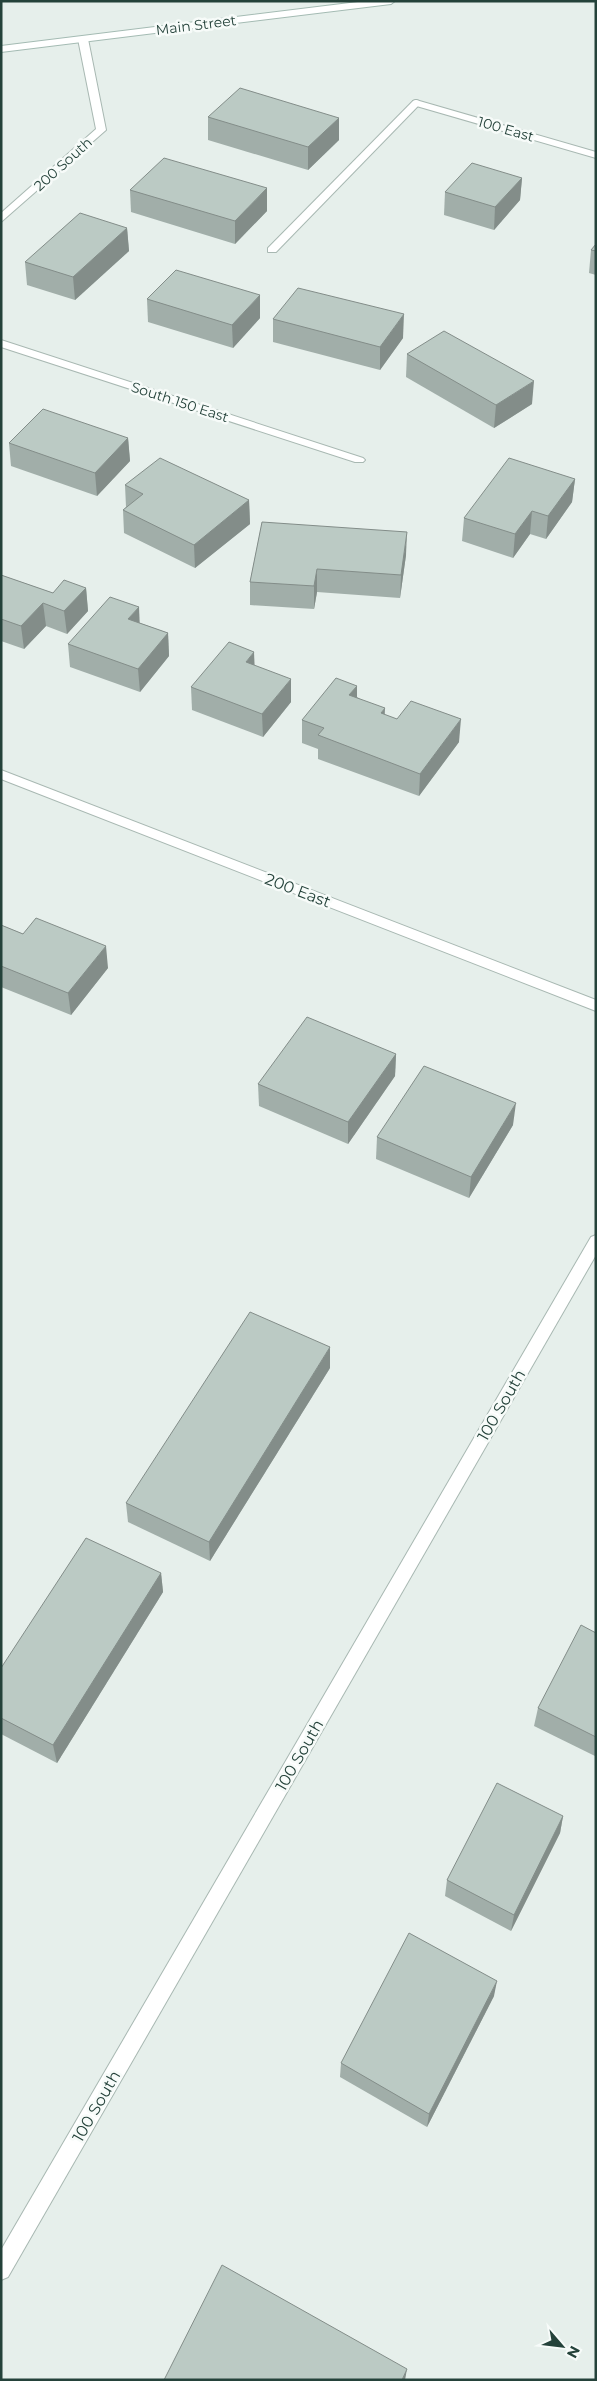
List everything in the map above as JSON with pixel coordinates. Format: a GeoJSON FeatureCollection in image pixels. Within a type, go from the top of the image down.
{"type":"FeatureCollection","features":[{"type":"Feature","properties":{"kind":"street","name":"Main Street"},"geometry":{"type":"LineString","coordinates":[[1,49],[391,1]]}},
{"type":"Feature","properties":{"kind":"street","name":"200 South"},"geometry":{"type":"LineString","coordinates":[[1,219],[101,130],[83,39]]}},
{"type":"Feature","properties":{"kind":"street","name":"100 East"},"geometry":{"type":"LineString","coordinates":[[272,250],[416,103],[596,155]]}},
{"type":"Feature","properties":{"kind":"street","name":"South 150 East"},"geometry":{"type":"LineString","coordinates":[[1,343],[359,460]]}},
{"type":"Feature","properties":{"kind":"street","name":"200 East"},"geometry":{"type":"LineString","coordinates":[[1,774],[596,1006]]}},
{"type":"Feature","properties":{"kind":"street","name":"100 South"},"geometry":{"type":"LineString","coordinates":[[1,2270],[596,1241]]}},
{"type":"Feature","properties":{"kind":"building"},"geometry":{"type":"Polygon","coordinates":[[[240,88],[339,118],[308,147],[208,117],[240,88]]]}},
{"type":"Feature","properties":{"kind":"building"},"geometry":{"type":"Polygon","coordinates":[[[164,158],[267,188],[235,221],[130,190],[164,158]]]}},
{"type":"Feature","properties":{"kind":"building"},"geometry":{"type":"Polygon","coordinates":[[[472,163],[522,178],[495,207],[445,192],[472,163]]]}},
{"type":"Feature","properties":{"kind":"building"},"geometry":{"type":"Polygon","coordinates":[[[80,213],[127,228],[73,277],[25,262],[80,213]]]}},
{"type":"Feature","properties":{"kind":"building"},"geometry":{"type":"Polygon","coordinates":[[[596,244],[596,251],[591,250],[596,244]]]}},
{"type":"Feature","properties":{"kind":"building"},"geometry":{"type":"Polygon","coordinates":[[[176,270],[260,295],[232,325],[147,299],[176,270]]]}},
{"type":"Feature","properties":{"kind":"building"},"geometry":{"type":"Polygon","coordinates":[[[298,288],[404,314],[380,347],[273,319],[298,288]]]}},
{"type":"Feature","properties":{"kind":"building"},"geometry":{"type":"Polygon","coordinates":[[[444,331],[534,381],[496,405],[407,354],[444,331]]]}},
{"type":"Feature","properties":{"kind":"building"},"geometry":{"type":"Polygon","coordinates":[[[43,409],[128,438],[95,473],[9,443],[43,409]]]}},
{"type":"Feature","properties":{"kind":"building"},"geometry":{"type":"Polygon","coordinates":[[[160,458],[249,500],[194,545],[123,510],[143,494],[125,485],[160,458]]]}},
{"type":"Feature","properties":{"kind":"building"},"geometry":{"type":"Polygon","coordinates":[[[509,458],[575,479],[548,516],[532,511],[515,534],[464,518],[509,458]]]}},
{"type":"Feature","properties":{"kind":"building"},"geometry":{"type":"Polygon","coordinates":[[[262,522],[407,532],[401,575],[317,569],[314,586],[250,582],[262,522]]]}},
{"type":"Feature","properties":{"kind":"building"},"geometry":{"type":"Polygon","coordinates":[[[1,575],[53,593],[64,580],[86,588],[64,611],[43,603],[21,626],[1,619],[1,575]]]}},
{"type":"Feature","properties":{"kind":"building"},"geometry":{"type":"Polygon","coordinates":[[[110,597],[139,607],[128,619],[168,633],[138,669],[68,644],[110,597]]]}},
{"type":"Feature","properties":{"kind":"building"},"geometry":{"type":"Polygon","coordinates":[[[229,642],[254,652],[246,662],[291,679],[262,714],[191,687],[229,642]]]}},
{"type":"Feature","properties":{"kind":"building"},"geometry":{"type":"Polygon","coordinates":[[[336,678],[357,686],[349,695],[385,708],[381,713],[397,719],[411,701],[461,719],[420,774],[318,735],[324,728],[302,720],[336,678]]]}},
{"type":"Feature","properties":{"kind":"building"},"geometry":{"type":"Polygon","coordinates":[[[36,918],[106,946],[68,993],[1,966],[1,925],[23,934],[36,918]]]}},
{"type":"Feature","properties":{"kind":"building"},"geometry":{"type":"Polygon","coordinates":[[[307,1017],[396,1054],[348,1122],[258,1084],[307,1017]]]}},
{"type":"Feature","properties":{"kind":"building"},"geometry":{"type":"Polygon","coordinates":[[[424,1066],[516,1103],[471,1177],[377,1137],[424,1066]]]}},
{"type":"Feature","properties":{"kind":"building"},"geometry":{"type":"Polygon","coordinates":[[[250,1312],[330,1347],[209,1542],[126,1503],[250,1312]]]}},
{"type":"Feature","properties":{"kind":"building"},"geometry":{"type":"Polygon","coordinates":[[[86,1538],[161,1573],[53,1745],[1,1718],[1,1668],[86,1538]]]}},
{"type":"Feature","properties":{"kind":"building"},"geometry":{"type":"Polygon","coordinates":[[[581,1625],[596,1633],[596,1737],[538,1708],[581,1625]]]}},
{"type":"Feature","properties":{"kind":"building"},"geometry":{"type":"Polygon","coordinates":[[[497,1783],[563,1816],[514,1915],[447,1880],[497,1783]]]}},
{"type":"Feature","properties":{"kind":"building"},"geometry":{"type":"Polygon","coordinates":[[[409,1933],[497,1981],[429,2114],[341,2063],[409,1933]]]}},
{"type":"Feature","properties":{"kind":"building"},"geometry":{"type":"Polygon","coordinates":[[[222,2265],[407,2369],[402,2380],[164,2380],[222,2265]]]}}]}
